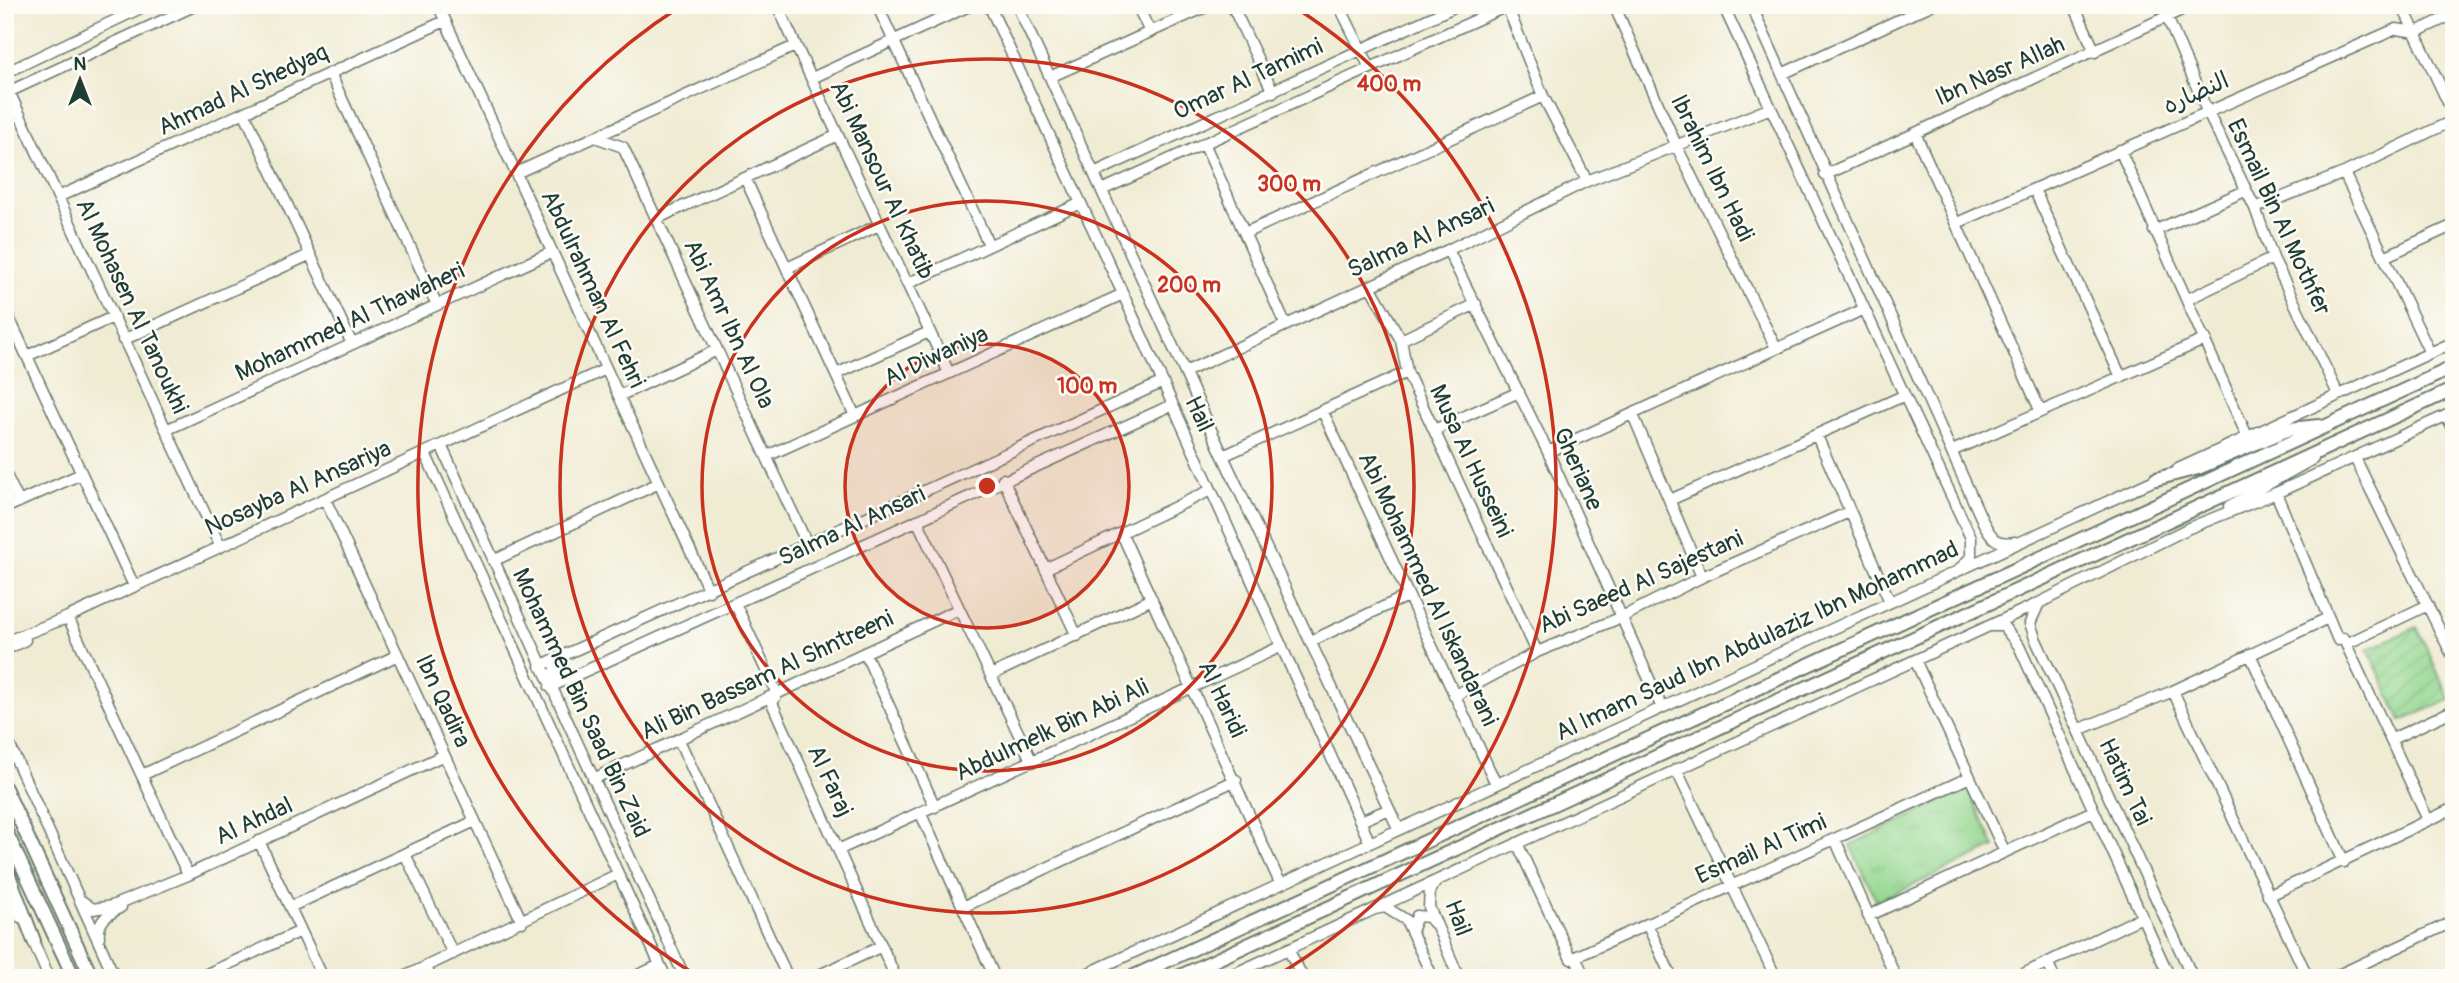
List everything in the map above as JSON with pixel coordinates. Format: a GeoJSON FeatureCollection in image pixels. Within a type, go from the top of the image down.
{"type":"FeatureCollection","features":[{"type":"Feature","properties":{"kind":"main road","name":"Al Imam Saud Ibn Abdulaziz Ibn Mohammad"},"geometry":{"type":"LineString","coordinates":[[1130,978],[2454,367]]}},
{"type":"Feature","properties":{"kind":"main road"},"geometry":{"type":"LineString","coordinates":[[1176,978],[2454,389]]}},
{"type":"Feature","properties":{"kind":"main road"},"geometry":{"type":"LineString","coordinates":[[2157,479],[2198,468],[2289,429],[2330,425]]}},
{"type":"Feature","properties":{"kind":"main road"},"geometry":{"type":"LineString","coordinates":[[5,788],[92,978]]}},
{"type":"Feature","properties":{"kind":"main road"},"geometry":{"type":"LineString","coordinates":[[5,829],[74,978]]}},
{"type":"Feature","properties":{"kind":"main road"},"geometry":{"type":"LineString","coordinates":[[5,865],[34,941]]}},
{"type":"Feature","properties":{"kind":"street"},"geometry":{"type":"LineString","coordinates":[[5,73],[147,5]]}},
{"type":"Feature","properties":{"kind":"street"},"geometry":{"type":"LineString","coordinates":[[7,90],[196,5]]}},
{"type":"Feature","properties":{"kind":"street","name":"Abdulrahman Al Fehri"},"geometry":{"type":"LineString","coordinates":[[438,5],[709,591]]}},
{"type":"Feature","properties":{"kind":"street","name":"Abi Mansour Al Khatib"},"geometry":{"type":"LineString","coordinates":[[777,5],[949,373]]}},
{"type":"Feature","properties":{"kind":"street"},"geometry":{"type":"LineString","coordinates":[[877,5],[989,245]]}},
{"type":"Feature","properties":{"kind":"street"},"geometry":{"type":"LineString","coordinates":[[812,78],[971,5]]}},
{"type":"Feature","properties":{"kind":"street","name":"Hail"},"geometry":{"type":"LineString","coordinates":[[989,5],[1082,203],[1369,841]]}},
{"type":"Feature","properties":{"kind":"street","name":"Hail"},"geometry":{"type":"LineString","coordinates":[[1017,5],[1223,456],[1398,828]]}},
{"type":"Feature","properties":{"kind":"street"},"geometry":{"type":"LineString","coordinates":[[1137,5],[1150,32]]}},
{"type":"Feature","properties":{"kind":"street"},"geometry":{"type":"LineString","coordinates":[[1050,77],[1210,5]]}},
{"type":"Feature","properties":{"kind":"street"},"geometry":{"type":"LineString","coordinates":[[1232,5],[1273,92]]}},
{"type":"Feature","properties":{"kind":"street"},"geometry":{"type":"LineString","coordinates":[[1339,5],[1370,68]]}},
{"type":"Feature","properties":{"kind":"street","name":"Omar Al Tamimi"},"geometry":{"type":"LineString","coordinates":[[1094,173],[1458,5]]}},
{"type":"Feature","properties":{"kind":"street","name":"Ibrahim Ibn Hadi"},"geometry":{"type":"LineString","coordinates":[[1614,5],[1677,146],[1776,348]]}},
{"type":"Feature","properties":{"kind":"street"},"geometry":{"type":"LineString","coordinates":[[1723,5],[1971,538],[1971,557],[1957,572]]}},
{"type":"Feature","properties":{"kind":"street"},"geometry":{"type":"LineString","coordinates":[[1751,5],[1825,175],[1993,539],[2001,544],[2025,541]]}},
{"type":"Feature","properties":{"kind":"street"},"geometry":{"type":"LineString","coordinates":[[1783,74],[1931,5]]}},
{"type":"Feature","properties":{"kind":"street"},"geometry":{"type":"LineString","coordinates":[[2074,5],[2095,51]]}},
{"type":"Feature","properties":{"kind":"street","name":"Ibn Nasr Allah"},"geometry":{"type":"LineString","coordinates":[[1825,175],[2192,5]]}},
{"type":"Feature","properties":{"kind":"street"},"geometry":{"type":"LineString","coordinates":[[2255,208],[2343,173],[2454,118],[2402,5]]}},
{"type":"Feature","properties":{"kind":"street"},"geometry":{"type":"LineString","coordinates":[[1102,190],[1508,6],[1543,96],[1587,181]]}},
{"type":"Feature","properties":{"kind":"street","name":"النضاره"},"geometry":{"type":"LineString","coordinates":[[1957,223],[2396,29],[2416,32],[2454,14]]}},
{"type":"Feature","properties":{"kind":"street","name":"Esmail Bin Al Mothfer"},"geometry":{"type":"LineString","coordinates":[[2167,17],[2207,111],[2255,208],[2273,258],[2339,394]]}},
{"type":"Feature","properties":{"kind":"street","name":"Ahmad Al Shedyaq"},"geometry":{"type":"LineString","coordinates":[[58,197],[445,21]]}},
{"type":"Feature","properties":{"kind":"street"},"geometry":{"type":"LineString","coordinates":[[516,173],[795,46]]}},
{"type":"Feature","properties":{"kind":"street"},"geometry":{"type":"LineString","coordinates":[[330,73],[437,305]]}},
{"type":"Feature","properties":{"kind":"street","name":"Al Mohasen Al Tanoukhi"},"geometry":{"type":"LineString","coordinates":[[7,90],[220,546]]}},
{"type":"Feature","properties":{"kind":"street"},"geometry":{"type":"LineString","coordinates":[[1245,233],[1543,96]]}},
{"type":"Feature","properties":{"kind":"street","name":"Salma Al Ansari"},"geometry":{"type":"LineString","coordinates":[[1185,372],[1448,250],[1587,181],[1771,108]]}},
{"type":"Feature","properties":{"kind":"street"},"geometry":{"type":"LineString","coordinates":[[244,113],[352,344]]}},
{"type":"Feature","properties":{"kind":"street"},"geometry":{"type":"LineString","coordinates":[[1914,134],[1957,223],[2040,410]]}},
{"type":"Feature","properties":{"kind":"street"},"geometry":{"type":"LineString","coordinates":[[658,218],[838,135]]}},
{"type":"Feature","properties":{"kind":"street","name":"Abi Amr Ibn Al Ola"},"geometry":{"type":"LineString","coordinates":[[595,137],[624,146],[808,546]]}},
{"type":"Feature","properties":{"kind":"street"},"geometry":{"type":"LineString","coordinates":[[1204,143],[1285,324]]}},
{"type":"Feature","properties":{"kind":"street"},"geometry":{"type":"LineString","coordinates":[[2120,150],[2247,436]]}},
{"type":"Feature","properties":{"kind":"street"},"geometry":{"type":"LineString","coordinates":[[2343,173],[2430,352]]}},
{"type":"Feature","properties":{"kind":"street"},"geometry":{"type":"LineString","coordinates":[[745,178],[855,416]]}},
{"type":"Feature","properties":{"kind":"street"},"geometry":{"type":"LineString","coordinates":[[2034,189],[2121,377]]}},
{"type":"Feature","properties":{"kind":"street"},"geometry":{"type":"LineString","coordinates":[[2154,231],[2245,191]]}},
{"type":"Feature","properties":{"kind":"street"},"geometry":{"type":"LineString","coordinates":[[906,284],[1082,203]]}},
{"type":"Feature","properties":{"kind":"street"},"geometry":{"type":"LineString","coordinates":[[787,268],[879,225]]}},
{"type":"Feature","properties":{"kind":"street"},"geometry":{"type":"LineString","coordinates":[[2384,257],[2454,225]]}},
{"type":"Feature","properties":{"kind":"street","name":"Gheriane"},"geometry":{"type":"LineString","coordinates":[[1448,250],[1520,392],[1662,708]]}},
{"type":"Feature","properties":{"kind":"street","name":"Mohammed Al Thawaheri"},"geometry":{"type":"LineString","coordinates":[[166,430],[552,252]]}},
{"type":"Feature","properties":{"kind":"street"},"geometry":{"type":"LineString","coordinates":[[124,340],[309,256]]}},
{"type":"Feature","properties":{"kind":"street"},"geometry":{"type":"LineString","coordinates":[[2188,299],[2273,258]]}},
{"type":"Feature","properties":{"kind":"street","name":"Musa Al Husseini"},"geometry":{"type":"LineString","coordinates":[[1370,286],[1401,340],[1407,372],[1537,652]]}},
{"type":"Feature","properties":{"kind":"street","name":"Al Diwaniya"},"geometry":{"type":"LineString","coordinates":[[767,456],[1123,294]]}},
{"type":"Feature","properties":{"kind":"street"},"geometry":{"type":"LineString","coordinates":[[1401,340],[1476,304]]}},
{"type":"Feature","properties":{"kind":"street"},"geometry":{"type":"LineString","coordinates":[[5,309],[134,586]]}},
{"type":"Feature","properties":{"kind":"street"},"geometry":{"type":"LineString","coordinates":[[1548,452],[1863,310]]}},
{"type":"Feature","properties":{"kind":"street"},"geometry":{"type":"LineString","coordinates":[[27,356],[113,317]]}},
{"type":"Feature","properties":{"kind":"street"},"geometry":{"type":"LineString","coordinates":[[836,374],[929,332]]}},
{"type":"Feature","properties":{"kind":"street"},"geometry":{"type":"LineString","coordinates":[[1952,452],[2040,410],[2206,339]]}},
{"type":"Feature","properties":{"kind":"street","name":"Al Imam Saud Ibn Abdulaziz Ibn Mohammad"},"geometry":{"type":"LineString","coordinates":[[1078,978],[1369,841],[2454,342]]}},
{"type":"Feature","properties":{"kind":"street"},"geometry":{"type":"LineString","coordinates":[[619,396],[717,350]]}},
{"type":"Feature","properties":{"kind":"street","name":"Nosayba Al Ansariya"},"geometry":{"type":"LineString","coordinates":[[5,642],[68,617],[606,369]]}},
{"type":"Feature","properties":{"kind":"street"},"geometry":{"type":"LineString","coordinates":[[1223,456],[1407,372]]}},
{"type":"Feature","properties":{"kind":"street","name":"Salma Al Ansari"},"geometry":{"type":"LineString","coordinates":[[540,666],[1161,383]]}},
{"type":"Feature","properties":{"kind":"street"},"geometry":{"type":"LineString","coordinates":[[1434,430],[1520,392]]}},
{"type":"Feature","properties":{"kind":"street"},"geometry":{"type":"LineString","coordinates":[[1670,500],[1903,396]]}},
{"type":"Feature","properties":{"kind":"street","name":"Salma Al Ansari"},"geometry":{"type":"LineString","coordinates":[[550,687],[1003,479],[1172,405]]}},
{"type":"Feature","properties":{"kind":"street","name":"Abi Mohammed Al Iskandarani"},"geometry":{"type":"LineString","coordinates":[[1323,412],[1496,783]]}},
{"type":"Feature","properties":{"kind":"street"},"geometry":{"type":"LineString","coordinates":[[2189,528],[2276,493],[2450,414],[2454,431]]}},
{"type":"Feature","properties":{"kind":"street"},"geometry":{"type":"LineString","coordinates":[[1633,415],[1702,577]]}},
{"type":"Feature","properties":{"kind":"street"},"geometry":{"type":"LineString","coordinates":[[1817,436],[1890,602]]}},
{"type":"Feature","properties":{"kind":"street"},"geometry":{"type":"LineString","coordinates":[[1225,978],[1364,911],[2039,603],[2285,477],[2338,443]]}},
{"type":"Feature","properties":{"kind":"street","name":"Mohammed Bin Saad Bin Zaid"},"geometry":{"type":"LineString","coordinates":[[441,445],[685,978]]}},
{"type":"Feature","properties":{"kind":"street","name":"Mohammed Bin Saad Bin Zaid"},"geometry":{"type":"LineString","coordinates":[[425,453],[616,875],[666,978]]}},
{"type":"Feature","properties":{"kind":"street"},"geometry":{"type":"LineString","coordinates":[[2355,458],[2454,659]]}},
{"type":"Feature","properties":{"kind":"street"},"geometry":{"type":"LineString","coordinates":[[5,473],[19,502]]}},
{"type":"Feature","properties":{"kind":"street"},"geometry":{"type":"LineString","coordinates":[[5,508],[81,474]]}},
{"type":"Feature","properties":{"kind":"street"},"geometry":{"type":"LineString","coordinates":[[1003,479],[1077,636]]}},
{"type":"Feature","properties":{"kind":"street"},"geometry":{"type":"LineString","coordinates":[[493,561],[659,484]]}},
{"type":"Feature","properties":{"kind":"street"},"geometry":{"type":"LineString","coordinates":[[1045,569],[1211,490]]}},
{"type":"Feature","properties":{"kind":"street"},"geometry":{"type":"LineString","coordinates":[[2276,493],[2328,618],[2339,640],[2343,638],[2346,644],[2428,820]]}},
{"type":"Feature","properties":{"kind":"street","name":"Ibn Qadira"},"geometry":{"type":"LineString","coordinates":[[325,499],[522,922]]}},
{"type":"Feature","properties":{"kind":"street","name":"Abi Saeed Al Sajestani"},"geometry":{"type":"LineString","coordinates":[[1454,696],[1537,652],[1622,617],[1702,577],[1849,512]]}},
{"type":"Feature","properties":{"kind":"street"},"geometry":{"type":"LineString","coordinates":[[917,520],[1032,762]]}},
{"type":"Feature","properties":{"kind":"street","name":"Al Haridi"},"geometry":{"type":"LineString","coordinates":[[1122,534],[1236,780],[1280,883]]}},
{"type":"Feature","properties":{"kind":"street"},"geometry":{"type":"LineString","coordinates":[[1311,641],[1407,596]]}},
{"type":"Feature","properties":{"kind":"street"},"geometry":{"type":"LineString","coordinates":[[991,675],[1152,599]]}},
{"type":"Feature","properties":{"kind":"street","name":"Al Faraj"},"geometry":{"type":"LineString","coordinates":[[735,603],[777,694],[772,704],[896,978]]}},
{"type":"Feature","properties":{"kind":"street"},"geometry":{"type":"LineString","coordinates":[[2019,646],[2025,637],[2035,638],[2030,623],[2039,603]]}},
{"type":"Feature","properties":{"kind":"street"},"geometry":{"type":"LineString","coordinates":[[2346,644],[2428,605]]}},
{"type":"Feature","properties":{"kind":"street","name":"Ali Bin Bassam Al Shntreeni"},"geometry":{"type":"LineString","coordinates":[[593,779],[959,609]]}},
{"type":"Feature","properties":{"kind":"street"},"geometry":{"type":"LineString","coordinates":[[5,650],[68,617],[188,875]]}},
{"type":"Feature","properties":{"kind":"street"},"geometry":{"type":"LineString","coordinates":[[2078,730],[2173,691],[2328,618]]}},
{"type":"Feature","properties":{"kind":"street","name":"Hatim Tai"},"geometry":{"type":"LineString","coordinates":[[1989,625],[2003,626],[2019,646],[2170,978]]}},
{"type":"Feature","properties":{"kind":"street","name":"Hatim Tai"},"geometry":{"type":"LineString","coordinates":[[2035,638],[2193,978]]}},
{"type":"Feature","properties":{"kind":"street","name":"Abdulmelk Bin Abi Ali"},"geometry":{"type":"LineString","coordinates":[[838,850],[1282,646]]}},
{"type":"Feature","properties":{"kind":"street"},"geometry":{"type":"LineString","coordinates":[[865,653],[935,807]]}},
{"type":"Feature","properties":{"kind":"street"},"geometry":{"type":"LineString","coordinates":[[2250,654],[2344,862]]}},
{"type":"Feature","properties":{"kind":"street"},"geometry":{"type":"LineString","coordinates":[[142,775],[398,655]]}},
{"type":"Feature","properties":{"kind":"street"},"geometry":{"type":"LineString","coordinates":[[560,657],[554,672],[557,676],[572,678]]}},
{"type":"Feature","properties":{"kind":"street"},"geometry":{"type":"LineString","coordinates":[[1915,660],[2004,850]]}},
{"type":"Feature","properties":{"kind":"street"},"geometry":{"type":"LineString","coordinates":[[2173,691],[2267,896],[2308,978]]}},
{"type":"Feature","properties":{"kind":"street"},"geometry":{"type":"LineString","coordinates":[[2392,739],[2454,710]]}},
{"type":"Feature","properties":{"kind":"street"},"geometry":{"type":"LineString","coordinates":[[5,735],[115,978]]}},
{"type":"Feature","properties":{"kind":"street"},"geometry":{"type":"LineString","coordinates":[[679,740],[788,978]]}},
{"type":"Feature","properties":{"kind":"street","name":"Al Ahdal"},"geometry":{"type":"LineString","coordinates":[[79,899],[93,909],[102,909],[144,893],[188,875],[444,754]]}},
{"type":"Feature","properties":{"kind":"street"},"geometry":{"type":"LineString","coordinates":[[1676,769],[1776,978]]}},
{"type":"Feature","properties":{"kind":"street","name":"Esmail Al Timi"},"geometry":{"type":"LineString","coordinates":[[1573,958],[1968,778]]}},
{"type":"Feature","properties":{"kind":"street"},"geometry":{"type":"LineString","coordinates":[[963,907],[1236,780]]}},
{"type":"Feature","properties":{"kind":"street"},"geometry":{"type":"LineString","coordinates":[[2267,896],[2454,808]]}},
{"type":"Feature","properties":{"kind":"street"},"geometry":{"type":"LineString","coordinates":[[1361,821],[1389,809]]}},
{"type":"Feature","properties":{"kind":"street"},"geometry":{"type":"LineString","coordinates":[[1868,916],[2004,850],[2093,811]]}},
{"type":"Feature","properties":{"kind":"street"},"geometry":{"type":"LineString","coordinates":[[921,814],[995,978]]}},
{"type":"Feature","properties":{"kind":"street"},"geometry":{"type":"LineString","coordinates":[[290,907],[475,821]]}},
{"type":"Feature","properties":{"kind":"street"},"geometry":{"type":"LineString","coordinates":[[1835,839],[1896,978]]}},
{"type":"Feature","properties":{"kind":"street"},"geometry":{"type":"LineString","coordinates":[[259,842],[323,978]]}},
{"type":"Feature","properties":{"kind":"street"},"geometry":{"type":"LineString","coordinates":[[1517,843],[1585,978]]}},
{"type":"Feature","properties":{"kind":"street"},"geometry":{"type":"LineString","coordinates":[[405,854],[453,954]]}},
{"type":"Feature","properties":{"kind":"street"},"geometry":{"type":"LineString","coordinates":[[402,978],[616,875]]}},
{"type":"Feature","properties":{"kind":"street","name":"Hail"},"geometry":{"type":"LineString","coordinates":[[1443,876],[1430,889],[1427,899],[1459,978]]}},
{"type":"Feature","properties":{"kind":"street"},"geometry":{"type":"LineString","coordinates":[[5,890],[34,941],[49,978]]}},
{"type":"Feature","properties":{"kind":"street"},"geometry":{"type":"LineString","coordinates":[[100,941],[98,928],[103,920],[144,893]]}},
{"type":"Feature","properties":{"kind":"street","name":"Hail"},"geometry":{"type":"LineString","coordinates":[[1364,911],[1385,907],[1397,912],[1411,931],[1433,978]]}},
{"type":"Feature","properties":{"kind":"street"},"geometry":{"type":"LineString","coordinates":[[1411,931],[1417,916],[1429,918],[1435,923]]}},
{"type":"Feature","properties":{"kind":"street"},"geometry":{"type":"LineString","coordinates":[[2015,978],[2142,917]]}},
{"type":"Feature","properties":{"kind":"street"},"geometry":{"type":"LineString","coordinates":[[2332,978],[2454,922]]}},
{"type":"Feature","properties":{"kind":"street"},"geometry":{"type":"LineString","coordinates":[[1647,924],[1672,978]]}},
{"type":"Feature","properties":{"kind":"street"},"geometry":{"type":"LineString","coordinates":[[201,977],[301,930]]}},
{"type":"Feature","properties":{"kind":"street"},"geometry":{"type":"LineString","coordinates":[[813,978],[882,946]]}},
{"type":"Feature","properties":{"kind":"street"},"geometry":{"type":"LineString","coordinates":[[1287,949],[1303,978]]}},
{"type":"Feature","properties":{"kind":"street"},"geometry":{"type":"LineString","coordinates":[[2048,963],[2054,978]]}},
{"type":"Feature","properties":{"kind":"street"},"geometry":{"type":"LineString","coordinates":[[632,978],[660,965]]}},
{"type":"Feature","properties":{"kind":"street"},"geometry":{"type":"LineString","coordinates":[[426,967],[431,978]]}},
{"type":"Feature","properties":{"kind":"green space"},"geometry":{"type":"Polygon","coordinates":[[[2417,627],[2450,700],[2401,721],[2368,649],[2417,627]]]}},
{"type":"Feature","properties":{"kind":"green space"},"geometry":{"type":"Polygon","coordinates":[[[1968,789],[1995,847],[1877,902],[1850,845],[1968,789]]]}}]}
